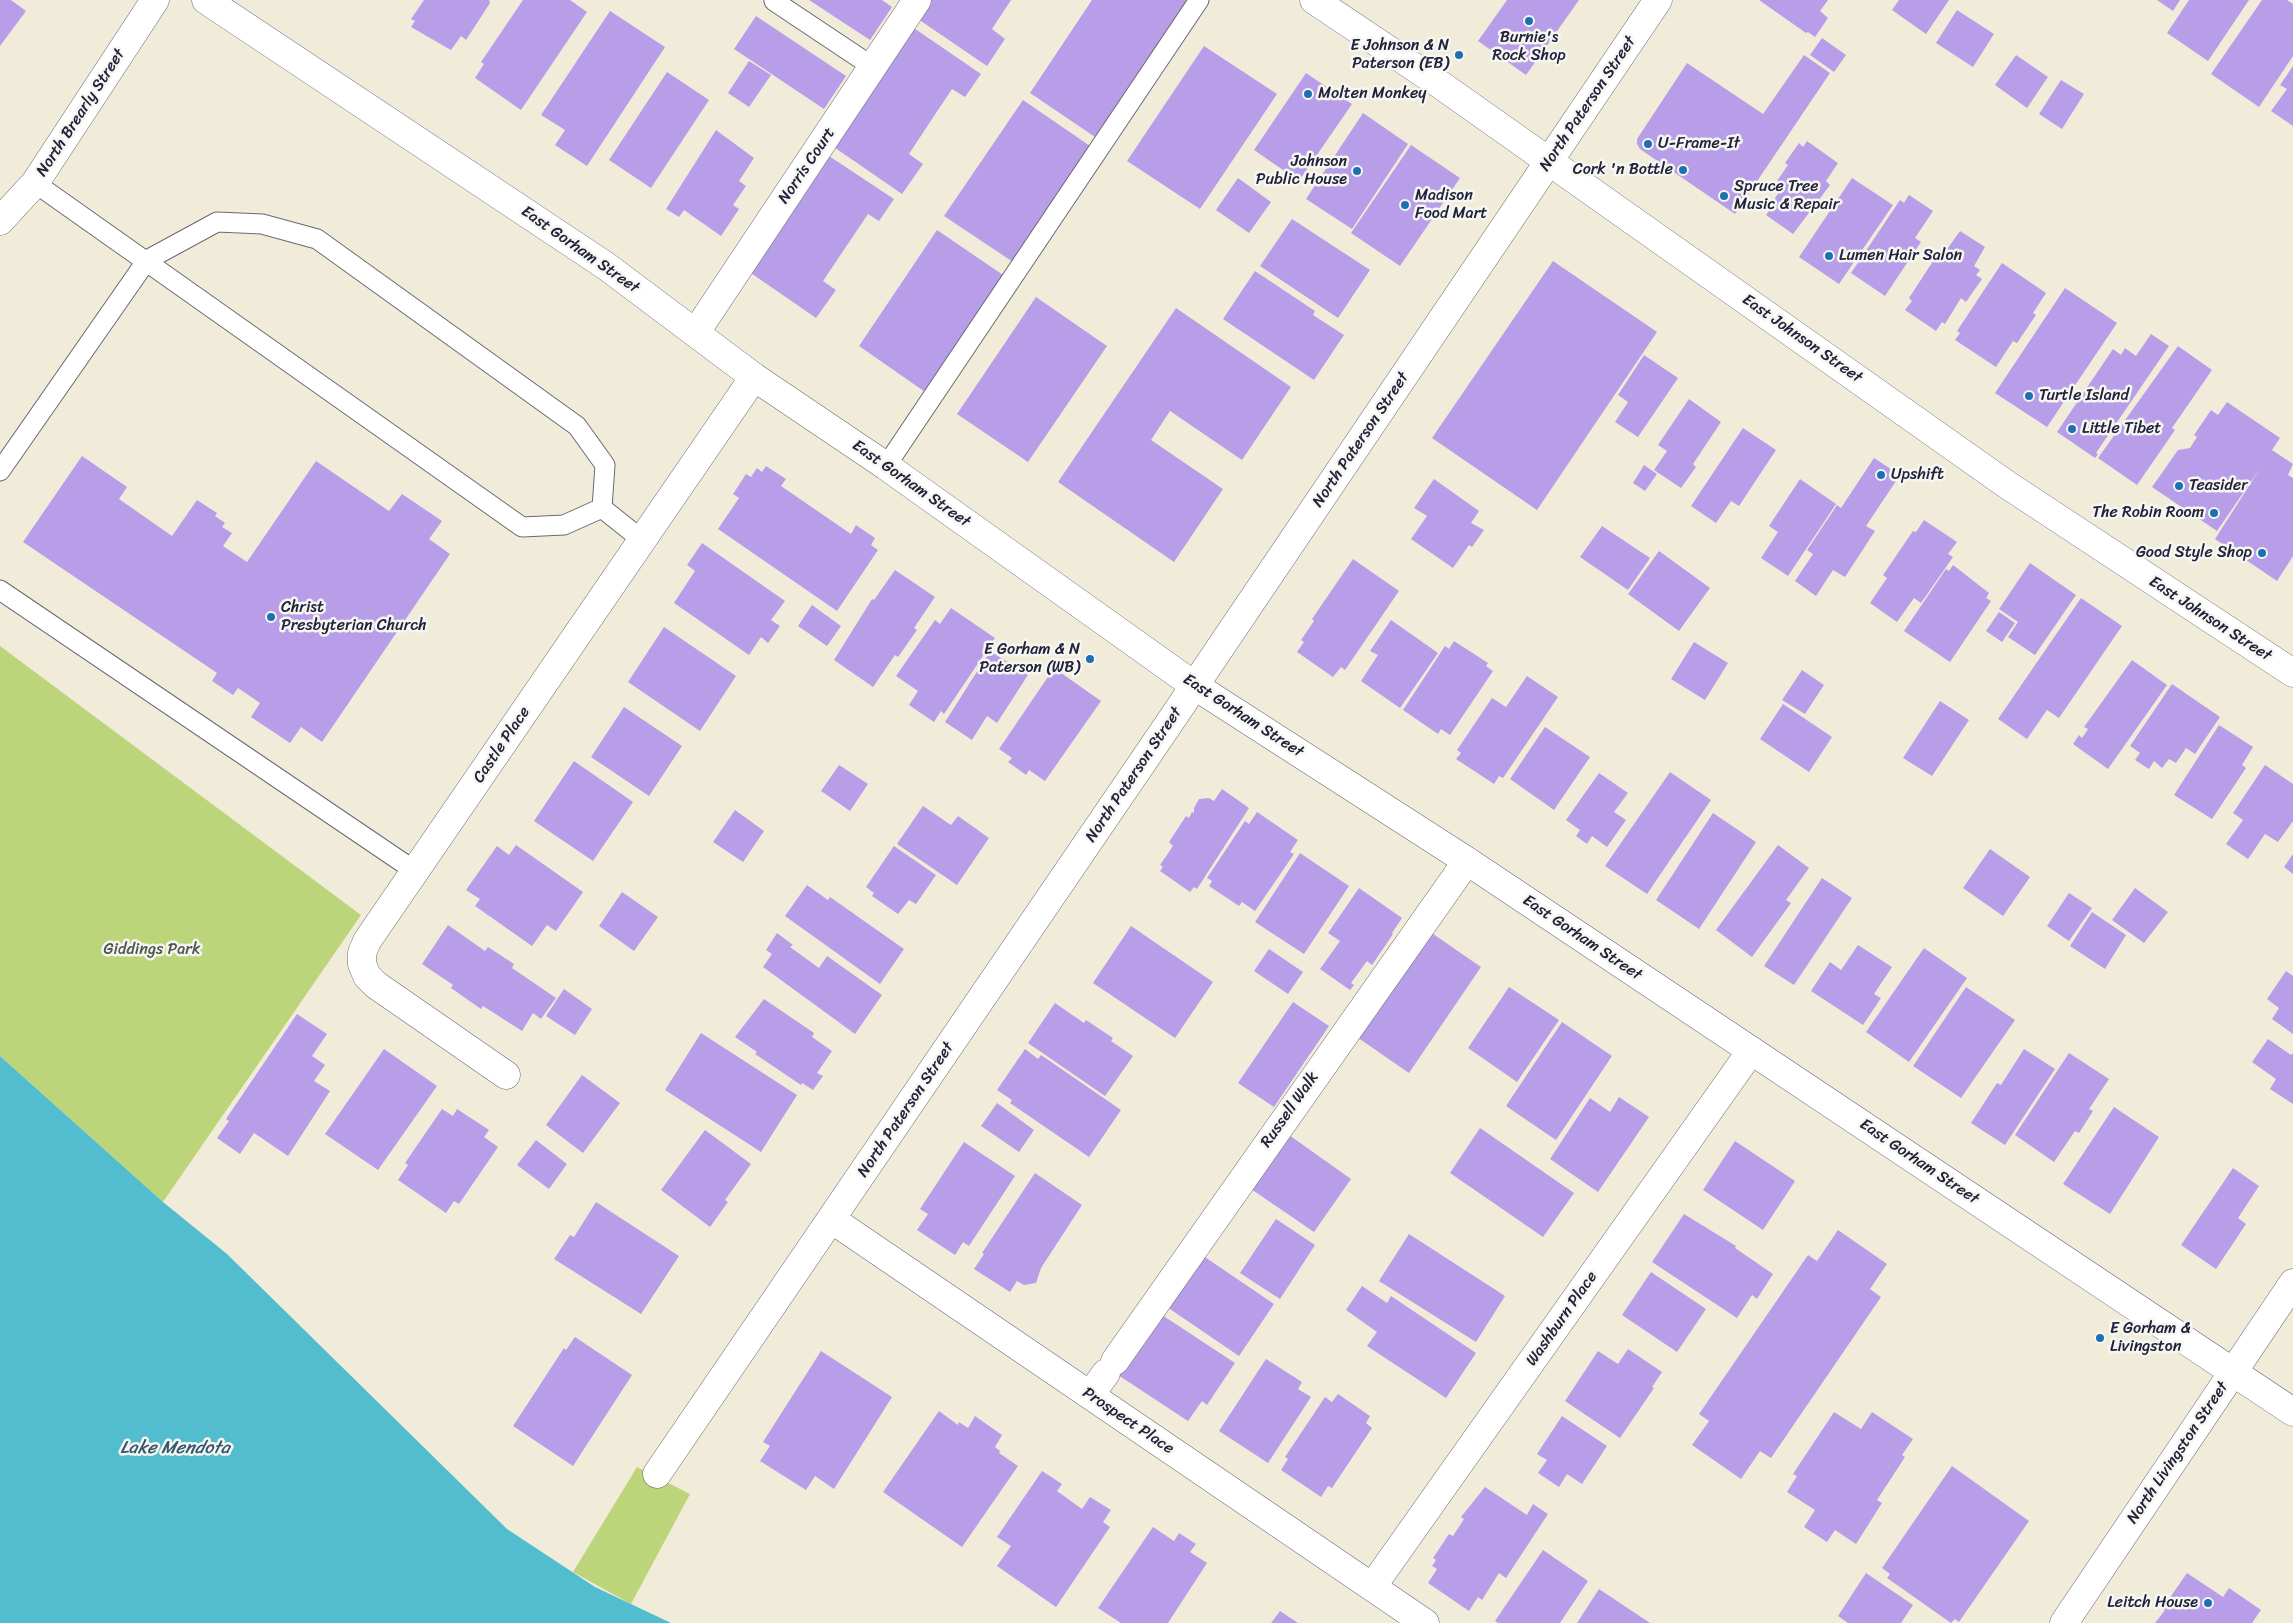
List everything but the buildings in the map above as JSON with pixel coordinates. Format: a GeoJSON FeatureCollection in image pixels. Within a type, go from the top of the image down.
{"type":"FeatureCollection","features":[{"type":"Feature","properties":{"kind":"street","name":"North Brearly Street"},"geometry":{"type":"LineString","coordinates":[[0,221],[35,182],[155,0]]}},
{"type":"Feature","properties":{"kind":"street","name":"East Gorham Street"},"geometry":{"type":"LineString","coordinates":[[206,0],[598,260],[754,377],[886,466],[1195,686],[1467,861],[2293,1412]]}},
{"type":"Feature","properties":{"kind":"street","name":"Norris Court"},"geometry":{"type":"LineString","coordinates":[[696,332],[917,0]]}},
{"type":"Feature","properties":{"kind":"street","name":"East Johnson Street"},"geometry":{"type":"LineString","coordinates":[[1314,0],[1438,83],[2014,489],[2293,673]]}},
{"type":"Feature","properties":{"kind":"street","name":"North Paterson Street"},"geometry":{"type":"LineString","coordinates":[[657,1474],[1195,686],[1658,0]]}},
{"type":"Feature","properties":{"kind":"street","name":"Castle Place"},"geometry":{"type":"LineString","coordinates":[[506,1075],[376,985],[367,976],[362,964],[362,953],[367,941],[754,377]]}},
{"type":"Feature","properties":{"kind":"street","name":"Russell Walk"},"geometry":{"type":"LineString","coordinates":[[1090,1395],[1467,861]]}},
{"type":"Feature","properties":{"kind":"street","name":"Washburn Place"},"geometry":{"type":"LineString","coordinates":[[1372,1587],[1751,1050]]}},
{"type":"Feature","properties":{"kind":"street","name":"Prospect Place"},"geometry":{"type":"LineString","coordinates":[[831,1219],[1425,1623]]}},
{"type":"Feature","properties":{"kind":"street","name":"North Livingston Street"},"geometry":{"type":"LineString","coordinates":[[2064,1623],[2293,1282]]}},
{"type":"Feature","properties":{"kind":"lane"},"geometry":{"type":"LineString","coordinates":[[886,466],[1199,0]]}},
{"type":"Feature","properties":{"kind":"lane"},"geometry":{"type":"LineString","coordinates":[[774,1],[873,67]]}},
{"type":"Feature","properties":{"kind":"lane"},"geometry":{"type":"LineString","coordinates":[[35,182],[522,527],[564,525],[602,508]]}},
{"type":"Feature","properties":{"kind":"lane"},"geometry":{"type":"LineString","coordinates":[[0,472],[147,260],[217,222],[262,224],[317,239],[577,426],[605,465],[602,508]]}},
{"type":"Feature","properties":{"kind":"lane"},"geometry":{"type":"LineString","coordinates":[[602,508],[642,540]]}},
{"type":"Feature","properties":{"kind":"lane"},"geometry":{"type":"LineString","coordinates":[[0,590],[415,872]]}},
{"type":"Feature","properties":{"kind":"green space","name":"Giddings Park"},"geometry":{"type":"Polygon","coordinates":[[[0,646],[361,915],[163,1202],[0,1056],[0,646]]]}},
{"type":"Feature","properties":{"kind":"green space"},"geometry":{"type":"Polygon","coordinates":[[[637,1467],[690,1494],[631,1604],[573,1572],[637,1467]]]}},
{"type":"Feature","properties":{"kind":"water","name":"Lake Mendota"},"geometry":{"type":"Polygon","coordinates":[[[0,1056],[163,1202],[227,1254],[507,1529],[595,1587],[671,1623],[0,1623],[0,1056]]]}},
{"type":"Feature","properties":{"kind":"place","name":"Burnie's Rock Shop"},"geometry":{"type":"Point","coordinates":[1529,21]}},
{"type":"Feature","properties":{"kind":"place","name":"E Johnson & N Paterson (EB)"},"geometry":{"type":"Point","coordinates":[1459,55]}},
{"type":"Feature","properties":{"kind":"place","name":"Molten Monkey"},"geometry":{"type":"Point","coordinates":[1308,94]}},
{"type":"Feature","properties":{"kind":"place","name":"U-Frame-It"},"geometry":{"type":"Point","coordinates":[1648,144]}},
{"type":"Feature","properties":{"kind":"place","name":"Cork 'n Bottle"},"geometry":{"type":"Point","coordinates":[1683,170]}},
{"type":"Feature","properties":{"kind":"place","name":"Johnson Public House"},"geometry":{"type":"Point","coordinates":[1357,171]}},
{"type":"Feature","properties":{"kind":"place","name":"Spruce Tree Music & Repair"},"geometry":{"type":"Point","coordinates":[1724,196]}},
{"type":"Feature","properties":{"kind":"place","name":"Madison Food Mart"},"geometry":{"type":"Point","coordinates":[1405,205]}},
{"type":"Feature","properties":{"kind":"place","name":"Lumen Hair Salon"},"geometry":{"type":"Point","coordinates":[1829,256]}},
{"type":"Feature","properties":{"kind":"place","name":"Turtle Island"},"geometry":{"type":"Point","coordinates":[2029,396]}},
{"type":"Feature","properties":{"kind":"place","name":"Little Tibet"},"geometry":{"type":"Point","coordinates":[2072,429]}},
{"type":"Feature","properties":{"kind":"place","name":"Upshift"},"geometry":{"type":"Point","coordinates":[1881,475]}},
{"type":"Feature","properties":{"kind":"place","name":"Teasider"},"geometry":{"type":"Point","coordinates":[2179,486]}},
{"type":"Feature","properties":{"kind":"place","name":"The Robin Room"},"geometry":{"type":"Point","coordinates":[2214,513]}},
{"type":"Feature","properties":{"kind":"place","name":"Good Style Shop"},"geometry":{"type":"Point","coordinates":[2262,553]}},
{"type":"Feature","properties":{"kind":"place","name":"Christ Presbyterian Church"},"geometry":{"type":"Point","coordinates":[271,617]}},
{"type":"Feature","properties":{"kind":"place","name":"E Gorham & N Paterson (WB)"},"geometry":{"type":"Point","coordinates":[1090,659]}},
{"type":"Feature","properties":{"kind":"place","name":"E Gorham & Livingston"},"geometry":{"type":"Point","coordinates":[2100,1338]}},
{"type":"Feature","properties":{"kind":"place","name":"Leitch House"},"geometry":{"type":"Point","coordinates":[2208,1603]}}]}
